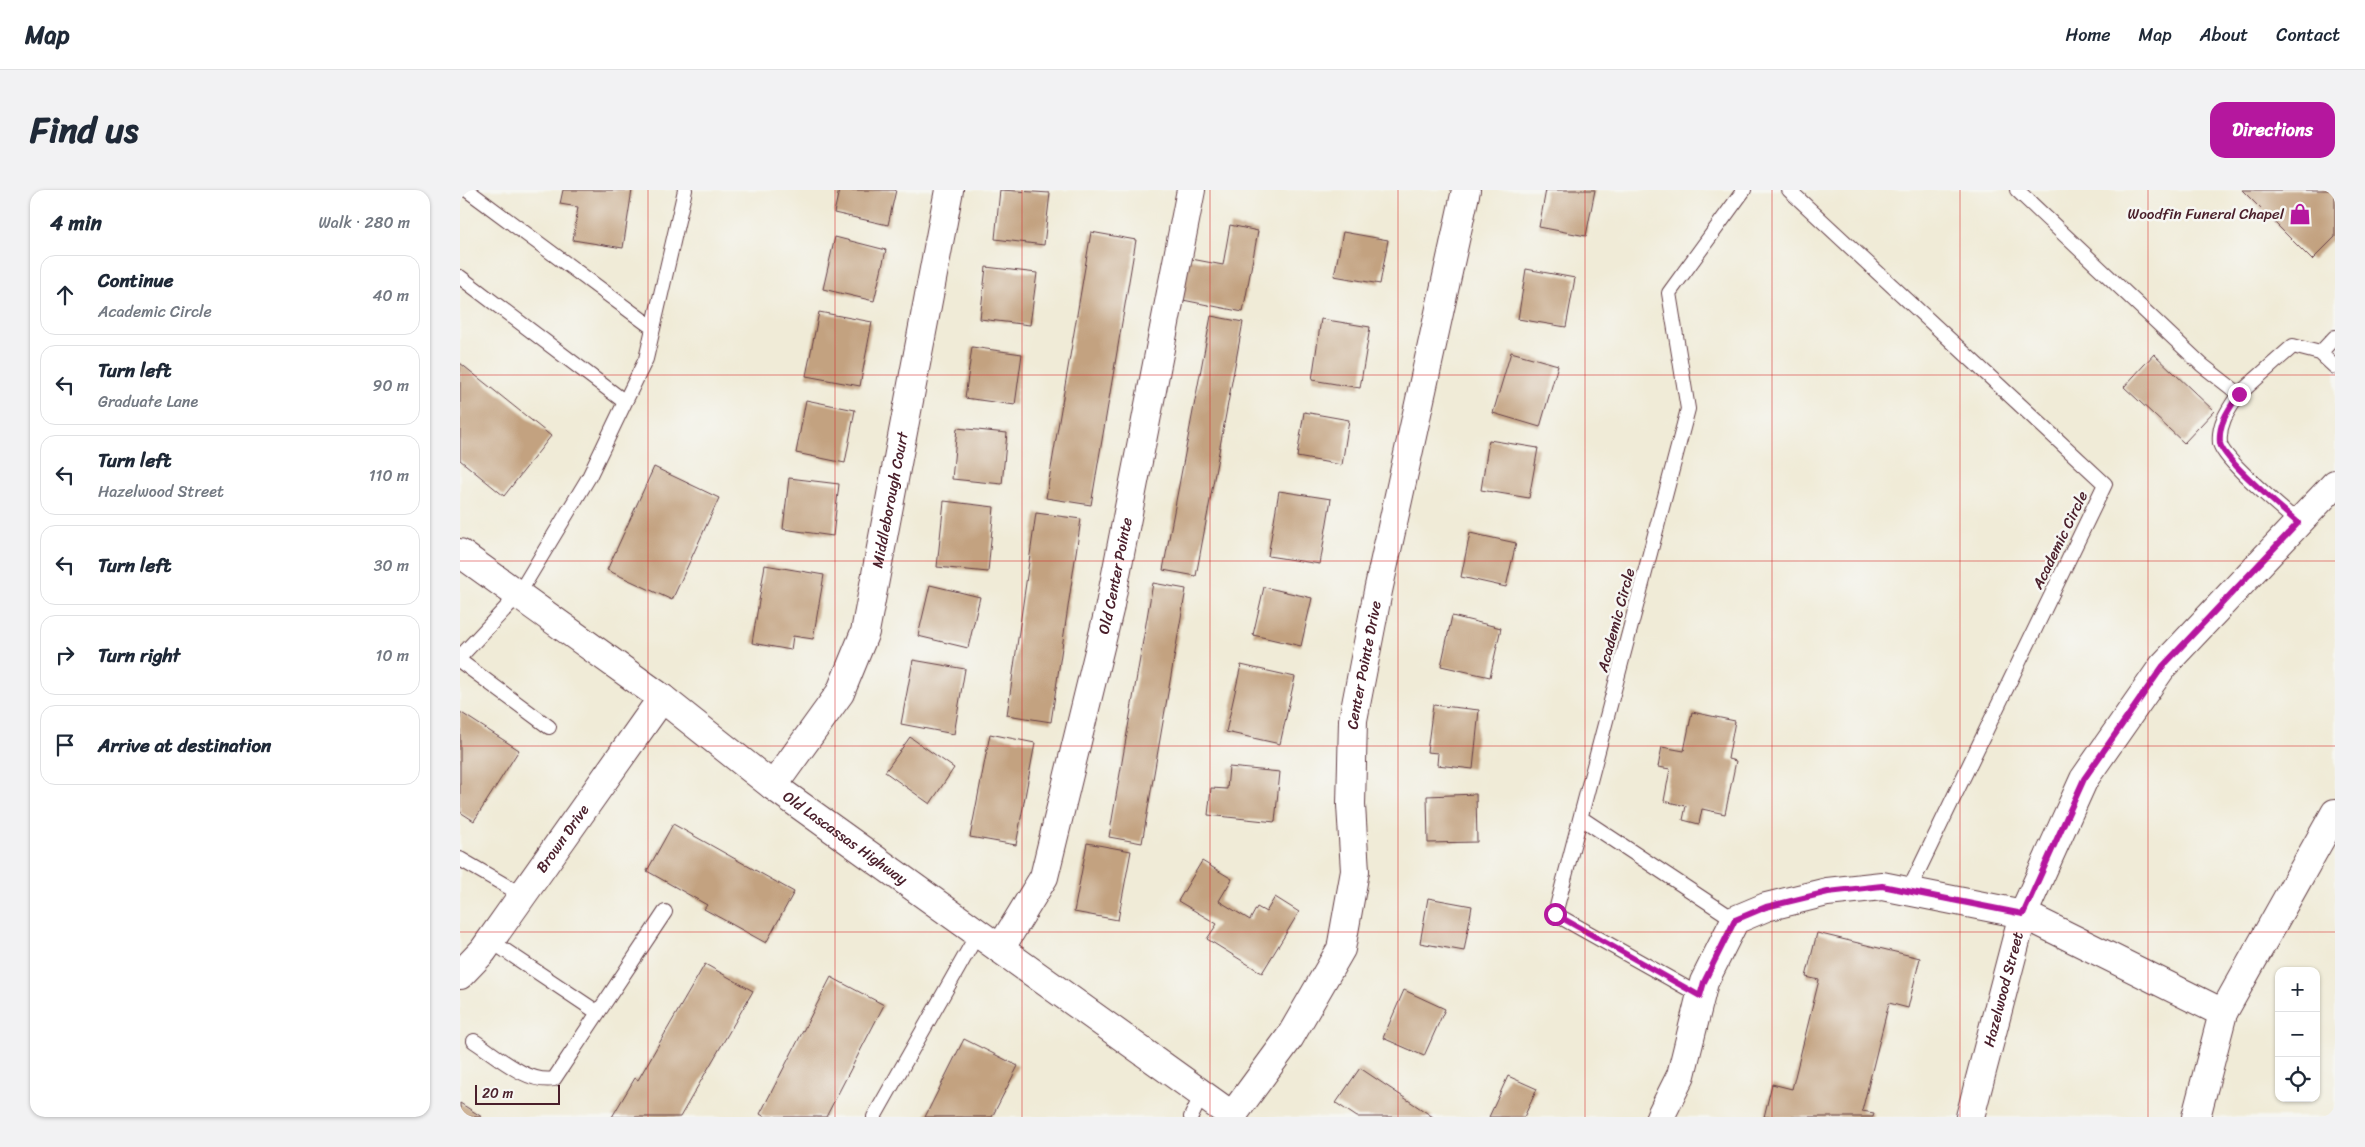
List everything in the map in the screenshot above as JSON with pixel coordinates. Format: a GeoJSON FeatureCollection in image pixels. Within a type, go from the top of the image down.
{"type":"FeatureCollection","features":[{"type":"Feature","properties":{"kind":"street","name":"Middleborough Court"},"geometry":{"type":"LineString","coordinates":[[773,786],[840,693],[865,632],[949,190]]}},
{"type":"Feature","properties":{"kind":"street","name":"Old Center Pointe"},"geometry":{"type":"LineString","coordinates":[[1000,949],[1044,877],[1109,610],[1192,190]]}},
{"type":"Feature","properties":{"kind":"street","name":"Center Pointe Drive"},"geometry":{"type":"LineString","coordinates":[[1233,1116],[1290,1037],[1341,949],[1355,871],[1351,805],[1353,720],[1378,591],[1466,190]]}},
{"type":"Feature","properties":{"kind":"street","name":"Hazelwood Street"},"geometry":{"type":"LineString","coordinates":[[1970,1117],[2023,914],[2084,779],[2163,666],[2335,484]]}},
{"type":"Feature","properties":{"kind":"street","name":"Old Lascassas Highway"},"geometry":{"type":"LineString","coordinates":[[460,553],[662,698],[773,786],[1000,949],[1196,1106],[1233,1116]]}},
{"type":"Feature","properties":{"kind":"street","name":"Brown Drive"},"geometry":{"type":"LineString","coordinates":[[460,975],[483,952],[662,698]]}},
{"type":"Feature","properties":{"kind":"street"},"geometry":{"type":"LineString","coordinates":[[2196,1117],[2224,1013],[2335,812]]}},
{"type":"Feature","properties":{"kind":"street"},"geometry":{"type":"LineString","coordinates":[[1660,1117],[1681,1075],[1704,982],[1735,920],[1766,907],[1828,892],[1882,886],[2023,914],[2224,1013]]}},
{"type":"Feature","properties":{"kind":"lane"},"geometry":{"type":"LineString","coordinates":[[467,190],[653,328]]}},
{"type":"Feature","properties":{"kind":"lane"},"geometry":{"type":"LineString","coordinates":[[460,656],[518,595],[589,477],[646,359],[685,190]]}},
{"type":"Feature","properties":{"kind":"lane","name":"Academic Circle"},"geometry":{"type":"LineString","coordinates":[[1700,996],[1555,914],[1688,409],[1669,293],[1744,190]]}},
{"type":"Feature","properties":{"kind":"lane","name":"Academic Circle"},"geometry":{"type":"LineString","coordinates":[[1789,190],[2105,484],[1908,892]]}},
{"type":"Feature","properties":{"kind":"lane"},"geometry":{"type":"LineString","coordinates":[[2017,190],[2202,366],[2239,394]]}},
{"type":"Feature","properties":{"kind":"lane"},"geometry":{"type":"LineString","coordinates":[[460,277],[625,402]]}},
{"type":"Feature","properties":{"kind":"lane"},"geometry":{"type":"LineString","coordinates":[[2320,353],[2335,337]]}},
{"type":"Feature","properties":{"kind":"lane"},"geometry":{"type":"LineString","coordinates":[[2298,523],[2232,462],[2220,444],[2222,419],[2239,394],[2293,346],[2320,353],[2335,367]]}},
{"type":"Feature","properties":{"kind":"lane"},"geometry":{"type":"LineString","coordinates":[[460,661],[549,727]]}},
{"type":"Feature","properties":{"kind":"lane"},"geometry":{"type":"LineString","coordinates":[[1580,818],[1735,920]]}},
{"type":"Feature","properties":{"kind":"lane"},"geometry":{"type":"LineString","coordinates":[[460,859],[522,896]]}},
{"type":"Feature","properties":{"kind":"lane"},"geometry":{"type":"LineString","coordinates":[[474,1041],[522,1071],[543,1080],[554,1078],[665,912]]}},
{"type":"Feature","properties":{"kind":"lane"},"geometry":{"type":"LineString","coordinates":[[874,1117],[978,933]]}},
{"type":"Feature","properties":{"kind":"lane"},"geometry":{"type":"LineString","coordinates":[[491,941],[597,1012]]}},
{"type":"Feature","properties":{"kind":"building"},"geometry":{"type":"Polygon","coordinates":[[[563,190],[632,190],[623,248],[573,240],[578,207],[560,204],[563,190]]]}},
{"type":"Feature","properties":{"kind":"building"},"geometry":{"type":"Polygon","coordinates":[[[839,190],[896,190],[888,225],[834,213],[839,190]]]}},
{"type":"Feature","properties":{"kind":"building"},"geometry":{"type":"Polygon","coordinates":[[[1000,190],[1050,193],[1044,245],[995,239],[1000,190]]]}},
{"type":"Feature","properties":{"kind":"building"},"geometry":{"type":"Polygon","coordinates":[[[1546,190],[1595,190],[1586,236],[1539,227],[1546,190]]]}},
{"type":"Feature","properties":{"kind":"building","name":"Woodfin Funeral Chapel"},"geometry":{"type":"Polygon","coordinates":[[[2242,190],[2335,190],[2335,237],[2312,260],[2242,190]]]}},
{"type":"Feature","properties":{"kind":"building"},"geometry":{"type":"Polygon","coordinates":[[[1230,225],[1258,231],[1243,312],[1173,298],[1181,257],[1223,265],[1230,225]]]}},
{"type":"Feature","properties":{"kind":"building"},"geometry":{"type":"Polygon","coordinates":[[[1091,232],[1136,240],[1091,505],[1046,498],[1091,232]]]}},
{"type":"Feature","properties":{"kind":"building"},"geometry":{"type":"Polygon","coordinates":[[[1343,232],[1388,240],[1380,284],[1334,276],[1343,232]]]}},
{"type":"Feature","properties":{"kind":"building"},"geometry":{"type":"Polygon","coordinates":[[[835,237],[886,250],[874,301],[823,289],[835,237]]]}},
{"type":"Feature","properties":{"kind":"building"},"geometry":{"type":"Polygon","coordinates":[[[986,267],[1037,273],[1030,325],[980,319],[986,267]]]}},
{"type":"Feature","properties":{"kind":"building"},"geometry":{"type":"Polygon","coordinates":[[[1526,269],[1575,278],[1566,327],[1518,319],[1526,269]]]}},
{"type":"Feature","properties":{"kind":"building"},"geometry":{"type":"Polygon","coordinates":[[[819,312],[872,322],[860,386],[806,376],[819,312]]]}},
{"type":"Feature","properties":{"kind":"building"},"geometry":{"type":"Polygon","coordinates":[[[1211,316],[1243,322],[1196,576],[1163,570],[1211,316]]]}},
{"type":"Feature","properties":{"kind":"building"},"geometry":{"type":"Polygon","coordinates":[[[1321,319],[1370,327],[1360,388],[1312,380],[1321,319]]]}},
{"type":"Feature","properties":{"kind":"building"},"geometry":{"type":"Polygon","coordinates":[[[972,347],[1022,354],[1015,405],[965,398],[972,347]]]}},
{"type":"Feature","properties":{"kind":"building"},"geometry":{"type":"Polygon","coordinates":[[[1511,352],[1558,365],[1540,427],[1493,413],[1511,352]]]}},
{"type":"Feature","properties":{"kind":"building"},"geometry":{"type":"Polygon","coordinates":[[[2154,354],[2214,411],[2184,443],[2124,387],[2154,354]]]}},
{"type":"Feature","properties":{"kind":"building"},"geometry":{"type":"Polygon","coordinates":[[[460,363],[551,436],[504,496],[460,460],[460,363]]]}},
{"type":"Feature","properties":{"kind":"building"},"geometry":{"type":"Polygon","coordinates":[[[806,400],[855,410],[845,463],[796,453],[806,400]]]}},
{"type":"Feature","properties":{"kind":"building"},"geometry":{"type":"Polygon","coordinates":[[[1304,412],[1349,420],[1342,465],[1297,457],[1304,412]]]}},
{"type":"Feature","properties":{"kind":"building"},"geometry":{"type":"Polygon","coordinates":[[[957,428],[1007,433],[1002,484],[952,479],[957,428]]]}},
{"type":"Feature","properties":{"kind":"building"},"geometry":{"type":"Polygon","coordinates":[[[1489,440],[1538,448],[1529,498],[1481,490],[1489,440]]]}},
{"type":"Feature","properties":{"kind":"building"},"geometry":{"type":"Polygon","coordinates":[[[654,467],[719,498],[672,600],[607,570],[654,467]]]}},
{"type":"Feature","properties":{"kind":"building"},"geometry":{"type":"Polygon","coordinates":[[[789,478],[839,484],[833,536],[783,529],[789,478]]]}},
{"type":"Feature","properties":{"kind":"building"},"geometry":{"type":"Polygon","coordinates":[[[1279,491],[1331,499],[1320,564],[1268,556],[1279,491]]]}},
{"type":"Feature","properties":{"kind":"building"},"geometry":{"type":"Polygon","coordinates":[[[944,501],[994,507],[988,572],[937,567],[944,501]]]}},
{"type":"Feature","properties":{"kind":"building"},"geometry":{"type":"Polygon","coordinates":[[[1036,513],[1081,519],[1051,722],[1007,715],[1036,513]]]}},
{"type":"Feature","properties":{"kind":"building"},"geometry":{"type":"Polygon","coordinates":[[[1470,533],[1516,543],[1506,587],[1461,577],[1470,533]]]}},
{"type":"Feature","properties":{"kind":"building"},"geometry":{"type":"Polygon","coordinates":[[[765,565],[824,575],[813,639],[793,636],[791,650],[752,643],[765,565]]]}},
{"type":"Feature","properties":{"kind":"building"},"geometry":{"type":"Polygon","coordinates":[[[1153,583],[1186,589],[1142,843],[1109,837],[1153,583]]]}},
{"type":"Feature","properties":{"kind":"building"},"geometry":{"type":"Polygon","coordinates":[[[930,585],[980,597],[968,648],[918,636],[930,585]]]}},
{"type":"Feature","properties":{"kind":"building"},"geometry":{"type":"Polygon","coordinates":[[[1264,587],[1312,598],[1301,646],[1253,635],[1264,587]]]}},
{"type":"Feature","properties":{"kind":"building"},"geometry":{"type":"Polygon","coordinates":[[[1452,616],[1501,628],[1490,677],[1441,666],[1452,616]]]}},
{"type":"Feature","properties":{"kind":"building"},"geometry":{"type":"Polygon","coordinates":[[[913,660],[965,669],[954,734],[901,724],[913,660]]]}},
{"type":"Feature","properties":{"kind":"building"},"geometry":{"type":"Polygon","coordinates":[[[1241,665],[1295,677],[1280,744],[1226,732],[1241,665]]]}},
{"type":"Feature","properties":{"kind":"building"},"geometry":{"type":"Polygon","coordinates":[[[1433,705],[1479,710],[1473,769],[1437,765],[1438,753],[1427,752],[1433,705]]]}},
{"type":"Feature","properties":{"kind":"building"},"geometry":{"type":"Polygon","coordinates":[[[460,712],[519,750],[474,821],[460,812],[460,712]]]}},
{"type":"Feature","properties":{"kind":"building"},"geometry":{"type":"Polygon","coordinates":[[[1692,712],[1735,721],[1728,759],[1736,761],[1725,814],[1702,809],[1699,824],[1683,820],[1686,806],[1664,801],[1670,769],[1658,767],[1662,747],[1684,751],[1692,712]]]}},
{"type":"Feature","properties":{"kind":"building"},"geometry":{"type":"Polygon","coordinates":[[[990,734],[1035,743],[1016,845],[970,837],[990,734]]]}},
{"type":"Feature","properties":{"kind":"building"},"geometry":{"type":"Polygon","coordinates":[[[910,737],[954,768],[930,804],[885,772],[910,737]]]}},
{"type":"Feature","properties":{"kind":"building"},"geometry":{"type":"Polygon","coordinates":[[[1229,767],[1280,772],[1275,822],[1208,815],[1211,788],[1227,789],[1229,767]]]}},
{"type":"Feature","properties":{"kind":"building"},"geometry":{"type":"Polygon","coordinates":[[[1476,794],[1477,842],[1428,843],[1427,796],[1476,794]]]}},
{"type":"Feature","properties":{"kind":"building"},"geometry":{"type":"Polygon","coordinates":[[[673,824],[794,892],[766,943],[704,909],[707,905],[647,871],[673,824]]]}},
{"type":"Feature","properties":{"kind":"building"},"geometry":{"type":"Polygon","coordinates":[[[1087,843],[1131,851],[1118,920],[1074,912],[1087,843]]]}},
{"type":"Feature","properties":{"kind":"building"},"geometry":{"type":"Polygon","coordinates":[[[1202,861],[1232,879],[1219,901],[1250,920],[1257,907],[1266,912],[1275,897],[1299,912],[1262,973],[1207,939],[1217,924],[1178,901],[1202,861]]]}},
{"type":"Feature","properties":{"kind":"building"},"geometry":{"type":"Polygon","coordinates":[[[1428,898],[1472,906],[1464,951],[1420,943],[1428,898]]]}},
{"type":"Feature","properties":{"kind":"building"},"geometry":{"type":"Polygon","coordinates":[[[1817,933],[1920,958],[1908,1008],[1889,1003],[1862,1111],[1874,1113],[1873,1117],[1764,1117],[1772,1084],[1792,1089],[1819,980],[1806,977],[1817,933]]]}},
{"type":"Feature","properties":{"kind":"building"},"geometry":{"type":"Polygon","coordinates":[[[705,964],[753,991],[680,1117],[612,1117],[635,1078],[638,1080],[705,964]]]}},
{"type":"Feature","properties":{"kind":"building"},"geometry":{"type":"Polygon","coordinates":[[[831,977],[884,1005],[826,1117],[765,1117],[760,1114],[831,977]]]}},
{"type":"Feature","properties":{"kind":"building"},"geometry":{"type":"Polygon","coordinates":[[[1404,990],[1445,1009],[1424,1056],[1383,1038],[1404,990]]]}},
{"type":"Feature","properties":{"kind":"building"},"geometry":{"type":"Polygon","coordinates":[[[964,1039],[1018,1066],[992,1117],[925,1117],[964,1039]]]}},
{"type":"Feature","properties":{"kind":"building"},"geometry":{"type":"Polygon","coordinates":[[[1360,1068],[1433,1117],[1357,1117],[1336,1103],[1360,1068]]]}},
{"type":"Feature","properties":{"kind":"building"},"geometry":{"type":"Polygon","coordinates":[[[1508,1076],[1537,1089],[1524,1117],[1489,1117],[1508,1076]]]}},
{"type":"Feature","properties":{"kind":"building"},"geometry":{"type":"Polygon","coordinates":[[[460,1103],[482,1117],[460,1117],[460,1103]]]}},
{"type":"Feature","properties":{"kind":"place","name":"Woodfin Funeral Chapel"},"geometry":{"type":"Point","coordinates":[2300,214]}},
{"type":"Feature","properties":{"kind":"route"},"geometry":{"type":"LineString","coordinates":[[1555,914],[1700,996],[1704,982],[1735,920],[1766,907],[1828,892],[1882,886],[2023,914],[2084,779],[2163,666],[2298,523],[2232,462],[2220,444],[2222,419],[2239,394]]}}]}
